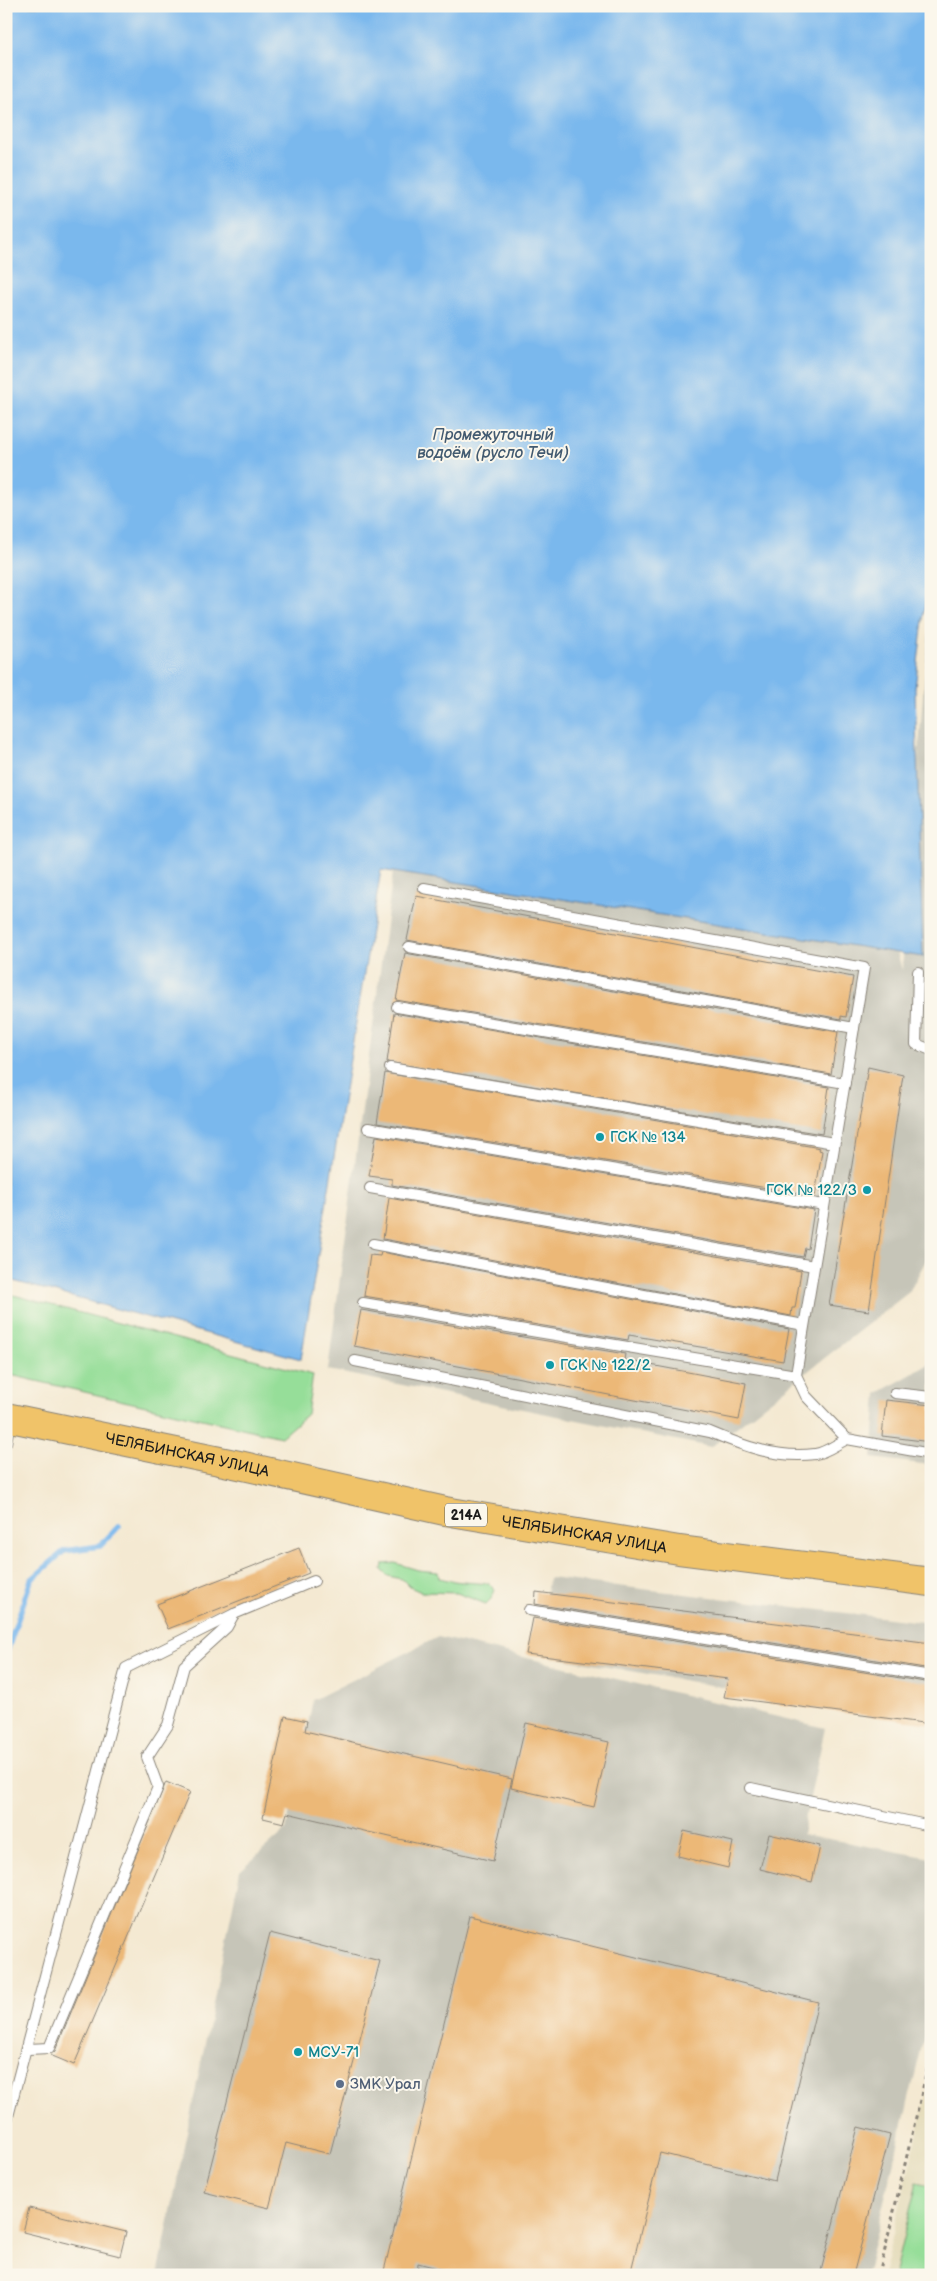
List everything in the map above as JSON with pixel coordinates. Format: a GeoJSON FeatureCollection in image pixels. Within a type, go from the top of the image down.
{"type":"FeatureCollection","features":[{"type":"Feature","properties":{"kind":"main road","name":"ЧЕЛЯБИНСКАЯ УЛИЦА"},"geometry":{"type":"LineString","coordinates":[[8,1426],[239,1465],[445,1512],[679,1550],[931,1582]]}},
{"type":"Feature","properties":{"kind":"lane"},"geometry":{"type":"LineString","coordinates":[[424,888],[864,968],[796,1375],[806,1396],[847,1439],[931,1454]]}},
{"type":"Feature","properties":{"kind":"lane"},"geometry":{"type":"LineString","coordinates":[[409,947],[854,1028]]}},
{"type":"Feature","properties":{"kind":"lane"},"geometry":{"type":"LineString","coordinates":[[918,972],[916,1044],[931,1050]]}},
{"type":"Feature","properties":{"kind":"lane"},"geometry":{"type":"LineString","coordinates":[[397,1008],[844,1083]]}},
{"type":"Feature","properties":{"kind":"lane"},"geometry":{"type":"LineString","coordinates":[[390,1068],[834,1143]]}},
{"type":"Feature","properties":{"kind":"lane"},"geometry":{"type":"LineString","coordinates":[[368,1128],[824,1205]]}},
{"type":"Feature","properties":{"kind":"lane"},"geometry":{"type":"LineString","coordinates":[[370,1188],[814,1266]]}},
{"type":"Feature","properties":{"kind":"lane"},"geometry":{"type":"LineString","coordinates":[[373,1244],[804,1325]]}},
{"type":"Feature","properties":{"kind":"lane"},"geometry":{"type":"LineString","coordinates":[[363,1303],[796,1375]]}},
{"type":"Feature","properties":{"kind":"lane"},"geometry":{"type":"LineString","coordinates":[[355,1361],[710,1432],[748,1448],[784,1454],[817,1454],[847,1439]]}},
{"type":"Feature","properties":{"kind":"lane"},"geometry":{"type":"LineString","coordinates":[[895,1392],[931,1397]]}},
{"type":"Feature","properties":{"kind":"lane"},"geometry":{"type":"LineString","coordinates":[[6,2124],[28,2048],[126,1668],[234,1614],[314,1581]]}},
{"type":"Feature","properties":{"kind":"lane"},"geometry":{"type":"LineString","coordinates":[[528,1610],[931,1676]]}},
{"type":"Feature","properties":{"kind":"lane"},"geometry":{"type":"LineString","coordinates":[[28,2048],[48,2048],[158,1787],[147,1757],[168,1725],[184,1666],[227,1628],[234,1614]]}},
{"type":"Feature","properties":{"kind":"lane"},"geometry":{"type":"LineString","coordinates":[[751,1788],[931,1826]]}},
{"type":"Feature","properties":{"kind":"path"},"geometry":{"type":"LineString","coordinates":[[879,2275],[931,2053]]}},
{"type":"Feature","properties":{"kind":"shaded area"},"geometry":{"type":"Polygon","coordinates":[[[931,614],[931,1251],[909,1292],[711,1447],[328,1370],[393,872],[897,952],[902,970],[931,614]]]}},
{"type":"Feature","properties":{"kind":"shaded area"},"geometry":{"type":"Polygon","coordinates":[[[931,1363],[931,1465],[872,1458],[877,1394],[931,1363]]]}},
{"type":"Feature","properties":{"kind":"shaded area"},"geometry":{"type":"Polygon","coordinates":[[[549,1578],[931,1623],[931,1724],[535,1654],[549,1578]]]}},
{"type":"Feature","properties":{"kind":"shaded area"},"geometry":{"type":"Polygon","coordinates":[[[438,1637],[825,1728],[802,1834],[931,1858],[931,2009],[866,2275],[158,2275],[240,1871],[286,1830],[313,1700],[438,1637]]]}},
{"type":"Feature","properties":{"kind":"shaded area"},"geometry":{"type":"Polygon","coordinates":[[[931,2079],[931,2275],[883,2275],[931,2079]]]}},
{"type":"Feature","properties":{"kind":"green space"},"geometry":{"type":"Polygon","coordinates":[[[6,1293],[313,1375],[307,1414],[281,1437],[6,1374],[6,1293]]]}},
{"type":"Feature","properties":{"kind":"green space"},"geometry":{"type":"Polygon","coordinates":[[[395,1563],[418,1570],[438,1572],[439,1578],[446,1580],[489,1584],[495,1590],[491,1599],[486,1604],[457,1593],[421,1592],[410,1587],[402,1579],[388,1576],[382,1570],[383,1564],[395,1563]]]}},
{"type":"Feature","properties":{"kind":"green space"},"geometry":{"type":"Polygon","coordinates":[[[917,2182],[931,2185],[931,2275],[894,2275],[917,2182]]]}},
{"type":"Feature","properties":{"kind":"water","name":"Промежуточный водоём (русло Течи)"},"geometry":{"type":"Polygon","coordinates":[[[6,6],[931,6],[931,552],[915,688],[923,957],[381,870],[301,1359],[6,1279],[6,6]]]}},
{"type":"Feature","properties":{"kind":"building"},"geometry":{"type":"Polygon","coordinates":[[[416,896],[853,977],[846,1017],[841,1016],[841,1019],[407,940],[416,896]]]}},
{"type":"Feature","properties":{"kind":"building"},"geometry":{"type":"Polygon","coordinates":[[[405,953],[838,1032],[831,1074],[396,1000],[405,953]]]}},
{"type":"Feature","properties":{"kind":"building","name":"ГСК № 134"},"geometry":{"type":"Polygon","coordinates":[[[394,1013],[829,1087],[822,1134],[387,1062],[394,1013]]]}},
{"type":"Feature","properties":{"kind":"building","name":"ГСК № 122/3"},"geometry":{"type":"Polygon","coordinates":[[[868,1067],[903,1075],[869,1311],[829,1305],[868,1067]]]}},
{"type":"Feature","properties":{"kind":"building","name":"ГСК № 134"},"geometry":{"type":"Polygon","coordinates":[[[385,1073],[820,1148],[819,1150],[822,1151],[815,1196],[377,1123],[385,1073]]]}},
{"type":"Feature","properties":{"kind":"building","name":"ГСК № 134"},"geometry":{"type":"Polygon","coordinates":[[[376,1136],[814,1210],[808,1249],[805,1248],[803,1257],[392,1185],[392,1179],[369,1176],[376,1136]]]}},
{"type":"Feature","properties":{"kind":"building"},"geometry":{"type":"Polygon","coordinates":[[[389,1198],[801,1271],[795,1308],[792,1308],[791,1316],[383,1239],[389,1198]]]}},
{"type":"Feature","properties":{"kind":"building"},"geometry":{"type":"Polygon","coordinates":[[[381,1252],[789,1329],[783,1361],[629,1335],[628,1340],[364,1296],[370,1255],[380,1256],[381,1252]]]}},
{"type":"Feature","properties":{"kind":"building","name":"ГСК № 122/2"},"geometry":{"type":"Polygon","coordinates":[[[361,1310],[625,1354],[624,1360],[746,1383],[739,1420],[354,1346],[361,1310]]]}},
{"type":"Feature","properties":{"kind":"building"},"geometry":{"type":"Polygon","coordinates":[[[886,1400],[931,1405],[931,1442],[882,1436],[886,1400]]]}},
{"type":"Feature","properties":{"kind":"building"},"geometry":{"type":"Polygon","coordinates":[[[299,1548],[309,1573],[168,1629],[157,1604],[299,1548]]]}},
{"type":"Feature","properties":{"kind":"building"},"geometry":{"type":"Polygon","coordinates":[[[536,1592],[931,1643],[931,1669],[535,1604],[536,1592]]]}},
{"type":"Feature","properties":{"kind":"building"},"geometry":{"type":"Polygon","coordinates":[[[533,1618],[931,1683],[931,1724],[724,1697],[728,1679],[526,1654],[533,1618]]]}},
{"type":"Feature","properties":{"kind":"building"},"geometry":{"type":"Polygon","coordinates":[[[285,1716],[307,1721],[305,1731],[512,1779],[493,1861],[287,1813],[284,1823],[263,1818],[285,1716]]]}},
{"type":"Feature","properties":{"kind":"building"},"geometry":{"type":"Polygon","coordinates":[[[526,1723],[609,1742],[594,1807],[511,1788],[526,1723]]]}},
{"type":"Feature","properties":{"kind":"building"},"geometry":{"type":"Polygon","coordinates":[[[166,1782],[190,1792],[74,2065],[50,2055],[55,2051],[166,1782]]]}},
{"type":"Feature","properties":{"kind":"building"},"geometry":{"type":"Polygon","coordinates":[[[684,1831],[733,1842],[728,1868],[678,1856],[684,1831]]]}},
{"type":"Feature","properties":{"kind":"building"},"geometry":{"type":"Polygon","coordinates":[[[769,1834],[820,1846],[812,1882],[760,1869],[769,1834]]]}},
{"type":"Feature","properties":{"kind":"building"},"geometry":{"type":"Polygon","coordinates":[[[470,1916],[818,2002],[775,2181],[660,2153],[630,2275],[464,2275],[418,2263],[417,2275],[383,2275],[470,1916]]]}},
{"type":"Feature","properties":{"kind":"building","name":"МСУ-71"},"geometry":{"type":"Polygon","coordinates":[[[270,1933],[380,1961],[330,2154],[286,2143],[269,2208],[204,2192],[270,1933]]]}},
{"type":"Feature","properties":{"kind":"building"},"geometry":{"type":"Polygon","coordinates":[[[858,2127],[890,2135],[853,2275],[820,2275],[858,2127]]]}},
{"type":"Feature","properties":{"kind":"building"},"geometry":{"type":"Polygon","coordinates":[[[29,2208],[126,2232],[120,2256],[23,2232],[29,2208]]]}},
{"type":"Feature","properties":{"kind":"waterway"},"geometry":{"type":"LineString","coordinates":[[6,1654],[31,1580],[64,1551],[100,1546],[119,1526]]}},
{"type":"Feature","properties":{"kind":"place","name":"ГСК № 134"},"geometry":{"type":"Point","coordinates":[600,1137]}},
{"type":"Feature","properties":{"kind":"place","name":"ГСК № 122/3"},"geometry":{"type":"Point","coordinates":[867,1190]}},
{"type":"Feature","properties":{"kind":"place","name":"ГСК № 122/2"},"geometry":{"type":"Point","coordinates":[550,1365]}},
{"type":"Feature","properties":{"kind":"place","name":"МСУ-71"},"geometry":{"type":"Point","coordinates":[298,2052]}},
{"type":"Feature","properties":{"kind":"place","name":"ЗМК Урал"},"geometry":{"type":"Point","coordinates":[340,2084]}}]}
